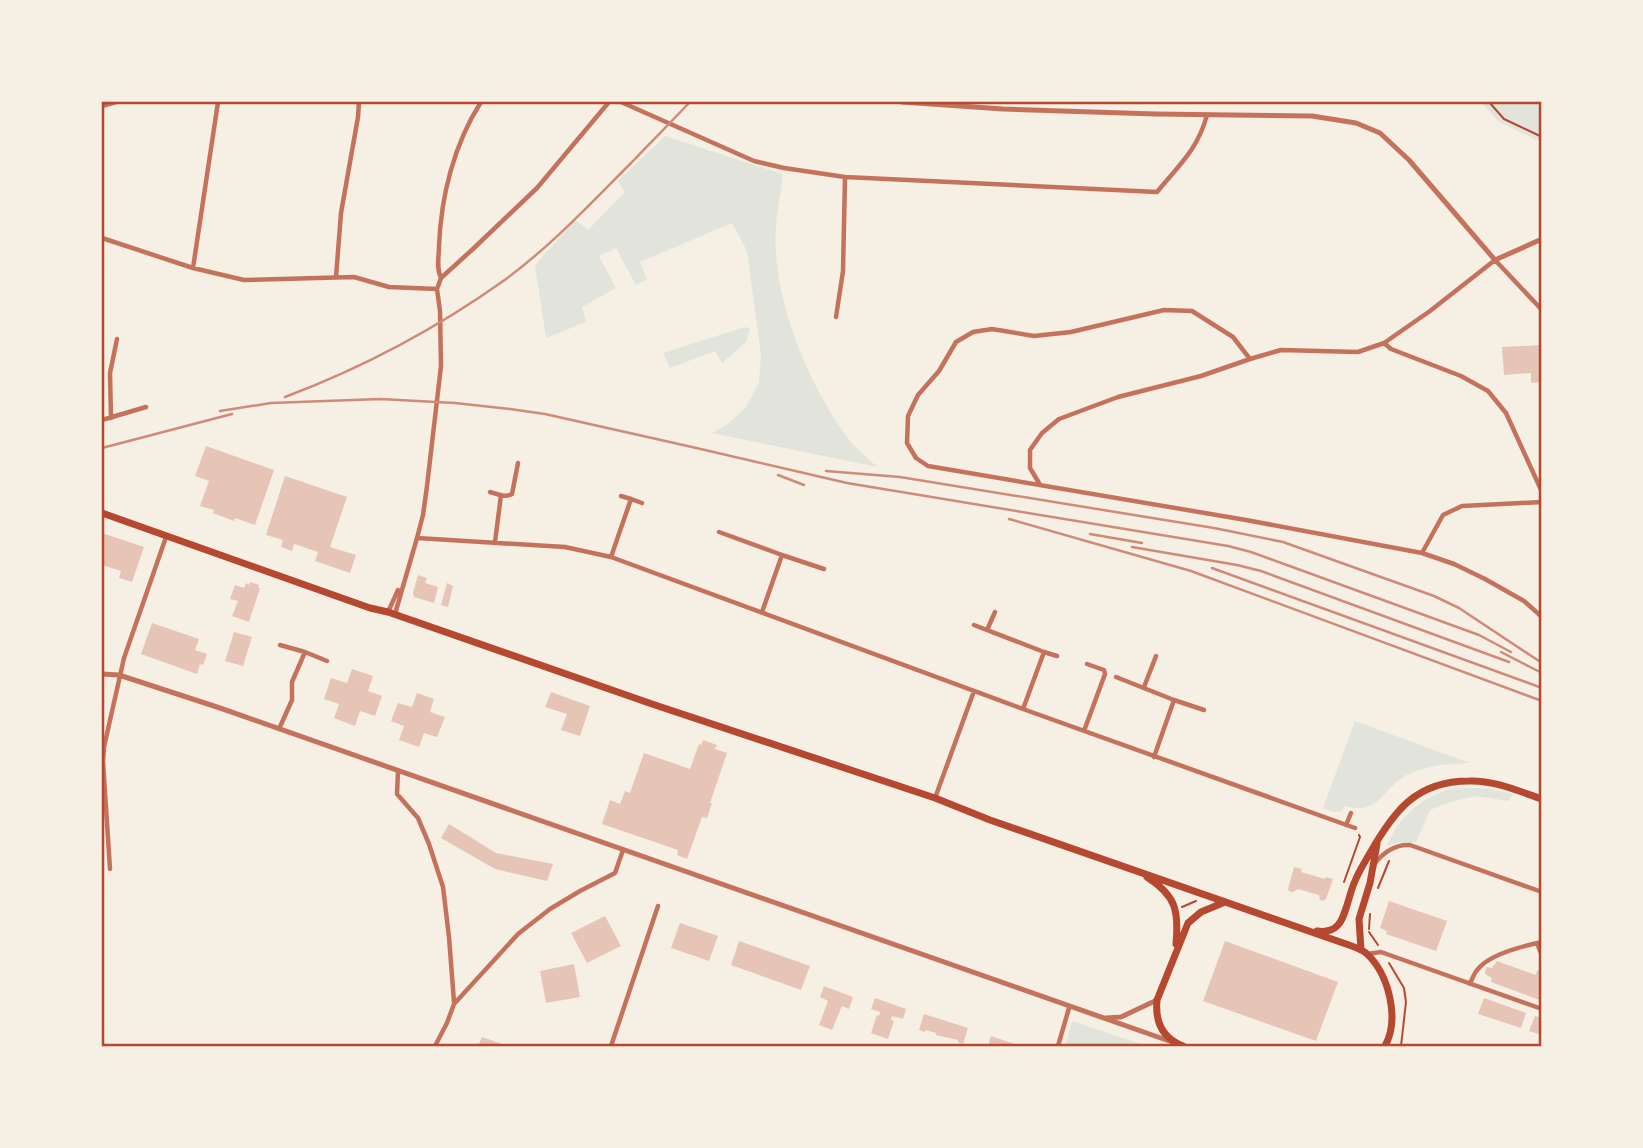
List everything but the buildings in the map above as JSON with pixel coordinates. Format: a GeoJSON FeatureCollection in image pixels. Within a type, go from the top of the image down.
{"type":"FeatureCollection","features":[{"type":"Feature","properties":{"kind":"highway"},"geometry":{"type":"LineString","coordinates":[[102,513],[680,714],[935,798],[990,820],[1364,952]]}},
{"type":"Feature","properties":{"kind":"highway"},"geometry":{"type":"LineString","coordinates":[[1303,929],[1321,932],[1336,927],[1354,882],[1377,840],[1391,818],[1417,795],[1439,785],[1478,781],[1493,783],[1542,799]]}},
{"type":"Feature","properties":{"kind":"highway"},"geometry":{"type":"LineString","coordinates":[[1377,840],[1374,865],[1359,919],[1364,952],[1379,971],[1393,1012],[1388,1046]]}},
{"type":"Feature","properties":{"kind":"highway"},"geometry":{"type":"LineString","coordinates":[[1138,871],[1161,886],[1176,909],[1175,951]]}},
{"type":"Feature","properties":{"kind":"highway"},"geometry":{"type":"LineString","coordinates":[[1180,1045],[1158,1025],[1157,1000],[1188,923],[1194,916],[1226,902]]}},
{"type":"Feature","properties":{"kind":"street"},"geometry":{"type":"LineString","coordinates":[[102,106],[116,102]]}},
{"type":"Feature","properties":{"kind":"street"},"geometry":{"type":"LineString","coordinates":[[193,268],[218,102]]}},
{"type":"Feature","properties":{"kind":"street"},"geometry":{"type":"LineString","coordinates":[[336,276],[341,213],[359,102]]}},
{"type":"Feature","properties":{"kind":"street"},"geometry":{"type":"LineString","coordinates":[[441,278],[438,271],[440,234],[447,185],[468,122],[481,102]]}},
{"type":"Feature","properties":{"kind":"street"},"geometry":{"type":"LineString","coordinates":[[391,613],[405,577],[423,515],[441,366],[437,289],[441,278],[537,188],[609,102]]}},
{"type":"Feature","properties":{"kind":"street"},"geometry":{"type":"LineString","coordinates":[[621,102],[754,161],[784,168],[845,177],[1157,192],[1194,148],[1207,115]]}},
{"type":"Feature","properties":{"kind":"street"},"geometry":{"type":"LineString","coordinates":[[902,102],[1003,109],[1312,116],[1356,123],[1380,134],[1423,174],[1495,260],[1542,310]]}},
{"type":"Feature","properties":{"kind":"street"},"geometry":{"type":"LineString","coordinates":[[836,317],[843,271],[845,177]]}},
{"type":"Feature","properties":{"kind":"street"},"geometry":{"type":"LineString","coordinates":[[102,237],[193,268],[244,280],[336,276],[365,279],[389,287],[437,289]]}},
{"type":"Feature","properties":{"kind":"street"},"geometry":{"type":"LineString","coordinates":[[1039,484],[1030,468],[1030,450],[1042,433],[1059,419],[1118,397],[1201,376],[1281,350],[1357,352],[1384,343],[1495,260],[1542,239]]}},
{"type":"Feature","properties":{"kind":"street"},"geometry":{"type":"LineString","coordinates":[[1250,359],[1233,337],[1192,311],[1164,310],[1072,332],[1034,336],[992,329],[973,332],[956,342],[939,371],[918,394],[908,416],[907,443],[916,458],[928,466],[1422,553],[1485,579],[1524,601],[1542,617]]}},
{"type":"Feature","properties":{"kind":"street"},"geometry":{"type":"LineString","coordinates":[[111,418],[110,373],[117,339]]}},
{"type":"Feature","properties":{"kind":"street"},"geometry":{"type":"LineString","coordinates":[[1384,343],[1391,349],[1461,376],[1488,391],[1506,413],[1542,492]]}},
{"type":"Feature","properties":{"kind":"street"},"geometry":{"type":"LineString","coordinates":[[102,420],[146,407]]}},
{"type":"Feature","properties":{"kind":"street"},"geometry":{"type":"LineString","coordinates":[[490,492],[509,496],[512,494],[518,463]]}},
{"type":"Feature","properties":{"kind":"street"},"geometry":{"type":"LineString","coordinates":[[495,542],[501,495]]}},
{"type":"Feature","properties":{"kind":"street"},"geometry":{"type":"LineString","coordinates":[[621,496],[642,503]]}},
{"type":"Feature","properties":{"kind":"street"},"geometry":{"type":"LineString","coordinates":[[611,557],[631,499]]}},
{"type":"Feature","properties":{"kind":"street"},"geometry":{"type":"LineString","coordinates":[[1422,553],[1443,515],[1462,506],[1542,502]]}},
{"type":"Feature","properties":{"kind":"street"},"geometry":{"type":"LineString","coordinates":[[719,532],[824,569]]}},
{"type":"Feature","properties":{"kind":"street"},"geometry":{"type":"LineString","coordinates":[[110,869],[104,747],[120,675],[166,537]]}},
{"type":"Feature","properties":{"kind":"street"},"geometry":{"type":"LineString","coordinates":[[417,538],[565,547],[611,557],[1355,828]]}},
{"type":"Feature","properties":{"kind":"street"},"geometry":{"type":"LineString","coordinates":[[762,612],[782,555]]}},
{"type":"Feature","properties":{"kind":"street"},"geometry":{"type":"LineString","coordinates":[[988,630],[995,612]]}},
{"type":"Feature","properties":{"kind":"street"},"geometry":{"type":"LineString","coordinates":[[974,625],[1057,656]]}},
{"type":"Feature","properties":{"kind":"street"},"geometry":{"type":"LineString","coordinates":[[280,645],[327,661]]}},
{"type":"Feature","properties":{"kind":"street"},"geometry":{"type":"LineString","coordinates":[[279,729],[292,701],[292,682],[305,652]]}},
{"type":"Feature","properties":{"kind":"street"},"geometry":{"type":"LineString","coordinates":[[1023,709],[1044,652]]}},
{"type":"Feature","properties":{"kind":"street"},"geometry":{"type":"LineString","coordinates":[[1144,687],[1156,656]]}},
{"type":"Feature","properties":{"kind":"street"},"geometry":{"type":"LineString","coordinates":[[1084,731],[1105,674],[1104,670],[1087,664]]}},
{"type":"Feature","properties":{"kind":"street"},"geometry":{"type":"LineString","coordinates":[[102,674],[120,675],[279,729],[1180,1045]]}},
{"type":"Feature","properties":{"kind":"street"},"geometry":{"type":"LineString","coordinates":[[1116,677],[1204,710]]}},
{"type":"Feature","properties":{"kind":"street"},"geometry":{"type":"LineString","coordinates":[[935,798],[974,691]]}},
{"type":"Feature","properties":{"kind":"street"},"geometry":{"type":"LineString","coordinates":[[1154,757],[1174,699]]}},
{"type":"Feature","properties":{"kind":"street"},"geometry":{"type":"LineString","coordinates":[[398,771],[397,794],[418,818],[443,887],[454,1004]]}},
{"type":"Feature","properties":{"kind":"street"},"geometry":{"type":"LineString","coordinates":[[1346,825],[1351,813]]}},
{"type":"Feature","properties":{"kind":"street"},"geometry":{"type":"LineString","coordinates":[[1374,865],[1383,853],[1396,846],[1410,845],[1542,892]]}},
{"type":"Feature","properties":{"kind":"street"},"geometry":{"type":"LineString","coordinates":[[435,1046],[454,1004],[518,934],[550,909],[615,873],[623,850]]}},
{"type":"Feature","properties":{"kind":"street"},"geometry":{"type":"LineString","coordinates":[[611,1046],[658,906]]}},
{"type":"Feature","properties":{"kind":"street"},"geometry":{"type":"LineString","coordinates":[[1470,984],[1477,970],[1485,962],[1510,951],[1539,942],[1542,956]]}},
{"type":"Feature","properties":{"kind":"street"},"geometry":{"type":"LineString","coordinates":[[1364,952],[1379,952],[1542,1009]]}},
{"type":"Feature","properties":{"kind":"street"},"geometry":{"type":"LineString","coordinates":[[1096,1017],[1121,1017],[1157,1000]]}},
{"type":"Feature","properties":{"kind":"street"},"geometry":{"type":"LineString","coordinates":[[1058,1046],[1069,1008]]}},
{"type":"Feature","properties":{"kind":"path"},"geometry":{"type":"LineString","coordinates":[[1489,102],[1504,119],[1542,137]]}},
{"type":"Feature","properties":{"kind":"path"},"geometry":{"type":"LineString","coordinates":[[1378,887],[1396,846]]}},
{"type":"Feature","properties":{"kind":"path"},"geometry":{"type":"LineString","coordinates":[[1176,909],[1196,901],[1200,893]]}},
{"type":"Feature","properties":{"kind":"path"},"geometry":{"type":"LineString","coordinates":[[1368,930],[1370,913]]}},
{"type":"Feature","properties":{"kind":"path"},"geometry":{"type":"LineString","coordinates":[[1379,952],[1404,988],[1406,1002],[1401,1046]]}},
{"type":"Feature","properties":{"kind":"shaded area"},"geometry":{"type":"Polygon","coordinates":[[[1481,102],[1541,102],[1541,142],[1499,122],[1481,102]]]}},
{"type":"Feature","properties":{"kind":"shaded area"},"geometry":{"type":"Polygon","coordinates":[[[665,136],[783,174],[776,254],[786,309],[818,391],[850,441],[877,467],[712,433],[728,424],[746,407],[759,383],[761,355],[747,251],[732,223],[640,262],[647,279],[636,285],[616,248],[599,256],[616,288],[582,307],[586,322],[546,338],[535,265],[575,220],[588,230],[625,192],[618,181],[665,136]]]}},
{"type":"Feature","properties":{"kind":"shaded area"},"geometry":{"type":"Polygon","coordinates":[[[745,327],[750,329],[746,342],[722,363],[715,351],[670,368],[663,353],[745,327]]]}},
{"type":"Feature","properties":{"kind":"shaded area"},"geometry":{"type":"Polygon","coordinates":[[[1355,721],[1470,763],[1420,769],[1405,776],[1379,800],[1366,807],[1345,806],[1342,811],[1334,812],[1323,808],[1355,721]]]}},
{"type":"Feature","properties":{"kind":"shaded area"},"geometry":{"type":"Polygon","coordinates":[[[1450,789],[1492,789],[1513,794],[1508,801],[1477,796],[1430,810],[1416,842],[1387,846],[1404,818],[1429,797],[1450,789]]]}},
{"type":"Feature","properties":{"kind":"shaded area"},"geometry":{"type":"Polygon","coordinates":[[[1072,1021],[1146,1046],[1065,1046],[1072,1021]]]}},
{"type":"Feature","properties":{"kind":"railway"},"geometry":{"type":"LineString","coordinates":[[285,397],[343,373],[399,345],[454,314],[506,279],[571,223],[690,102]]}},
{"type":"Feature","properties":{"kind":"railway"},"geometry":{"type":"LineString","coordinates":[[220,411],[271,403],[380,399],[455,403],[545,414],[847,483],[1228,546],[1479,635],[1511,652]]}},
{"type":"Feature","properties":{"kind":"railway"},"geometry":{"type":"LineString","coordinates":[[102,448],[232,414]]}},
{"type":"Feature","properties":{"kind":"railway"},"geometry":{"type":"LineString","coordinates":[[826,471],[900,477],[1214,528],[1283,542],[1434,596],[1459,608],[1542,663]]}},
{"type":"Feature","properties":{"kind":"railway"},"geometry":{"type":"LineString","coordinates":[[778,475],[804,485]]}},
{"type":"Feature","properties":{"kind":"railway"},"geometry":{"type":"LineString","coordinates":[[1009,519],[1191,571],[1542,701]]}},
{"type":"Feature","properties":{"kind":"railway"},"geometry":{"type":"LineString","coordinates":[[1090,534],[1142,543]]}},
{"type":"Feature","properties":{"kind":"railway"},"geometry":{"type":"LineString","coordinates":[[1132,547],[1261,571],[1509,662]]}},
{"type":"Feature","properties":{"kind":"railway"},"geometry":{"type":"LineString","coordinates":[[1212,568],[1542,688]]}},
{"type":"Feature","properties":{"kind":"railway"},"geometry":{"type":"LineString","coordinates":[[1501,652],[1542,673]]}}]}
